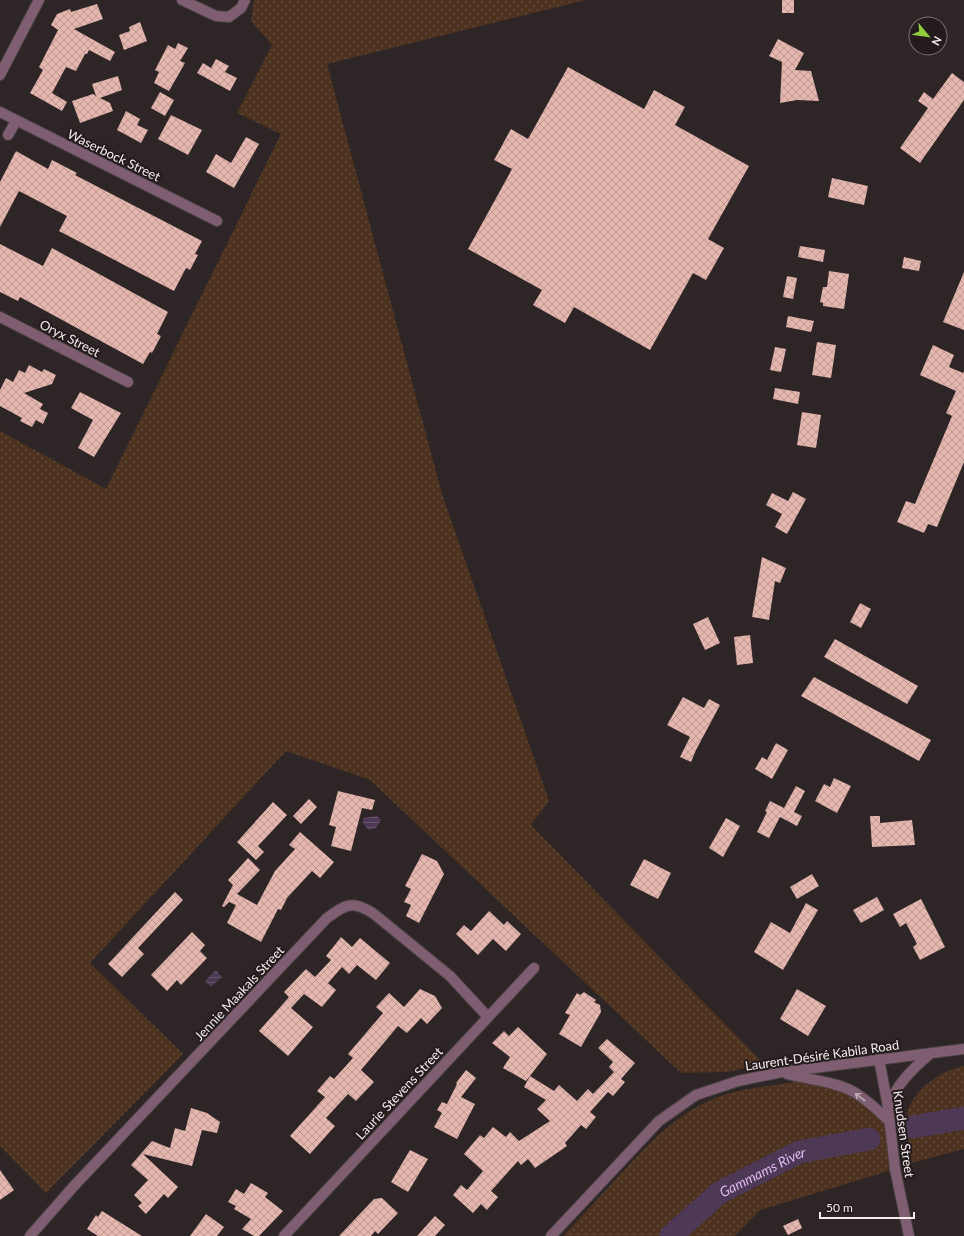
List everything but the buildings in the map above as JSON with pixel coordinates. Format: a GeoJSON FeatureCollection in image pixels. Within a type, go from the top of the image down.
{"type":"FeatureCollection","features":[{"type":"Feature","properties":{"kind":"street"},"geometry":{"type":"LineString","coordinates":[[0,74],[39,0]]}},
{"type":"Feature","properties":{"kind":"street"},"geometry":{"type":"LineString","coordinates":[[182,0],[216,16],[229,17],[241,8],[245,0]]}},
{"type":"Feature","properties":{"kind":"street","name":"Waserbock Street"},"geometry":{"type":"LineString","coordinates":[[0,112],[217,221]]}},
{"type":"Feature","properties":{"kind":"street"},"geometry":{"type":"LineString","coordinates":[[8,134],[16,121]]}},
{"type":"Feature","properties":{"kind":"street","name":"Oryx Street"},"geometry":{"type":"LineString","coordinates":[[0,317],[128,382]]}},
{"type":"Feature","properties":{"kind":"street","name":"Jennie Maakals Street"},"geometry":{"type":"LineString","coordinates":[[30,1236],[74,1187],[327,918],[341,908],[355,904],[374,914],[450,976],[487,1016]]}},
{"type":"Feature","properties":{"kind":"street","name":"Laurie Stevens Street"},"geometry":{"type":"LineString","coordinates":[[284,1236],[487,1016],[534,968]]}},
{"type":"Feature","properties":{"kind":"street","name":"Laurent-Désiré Kabila Road"},"geometry":{"type":"LineString","coordinates":[[551,1236],[659,1121],[696,1095],[738,1081],[782,1072],[964,1049]]}},
{"type":"Feature","properties":{"kind":"street"},"geometry":{"type":"LineString","coordinates":[[888,1107],[897,1088],[904,1078],[930,1054]]}},
{"type":"Feature","properties":{"kind":"street","name":"Knudsen Street"},"geometry":{"type":"LineString","coordinates":[[879,1059],[888,1107],[895,1169],[909,1236]]}},
{"type":"Feature","properties":{"kind":"street"},"geometry":{"type":"LineString","coordinates":[[782,1072],[831,1083],[854,1092],[874,1106],[890,1122]]}},
{"type":"Feature","properties":{"kind":"shaded area"},"geometry":{"type":"Polygon","coordinates":[[[254,0],[586,0],[327,64],[442,494],[549,801],[531,825],[764,1064],[728,1072],[681,1073],[370,780],[286,751],[90,963],[183,1054],[46,1193],[0,1146],[0,431],[106,489],[281,134],[237,113],[272,45],[251,21],[254,0]]]}},
{"type":"Feature","properties":{"kind":"shaded area"},"geometry":{"type":"Polygon","coordinates":[[[377,816],[381,820],[376,828],[368,830],[363,823],[363,818],[377,816]]]}},
{"type":"Feature","properties":{"kind":"shaded area"},"geometry":{"type":"Polygon","coordinates":[[[216,970],[222,977],[211,987],[205,981],[216,970]]]}},
{"type":"Feature","properties":{"kind":"shaded area"},"geometry":{"type":"Polygon","coordinates":[[[964,1066],[964,1149],[911,1163],[907,1114],[912,1102],[917,1094],[931,1081],[955,1068],[964,1066]]]}},
{"type":"Feature","properties":{"kind":"shaded area"},"geometry":{"type":"Polygon","coordinates":[[[808,1079],[845,1088],[890,1122],[895,1169],[760,1210],[735,1236],[563,1236],[655,1139],[681,1117],[695,1108],[710,1100],[737,1091],[808,1079]]]}},
{"type":"Feature","properties":{"kind":"waterway","name":"Gammams River"},"geometry":{"type":"LineString","coordinates":[[912,1127],[964,1118]]}},
{"type":"Feature","properties":{"kind":"waterway","name":"Gammams River"},"geometry":{"type":"LineString","coordinates":[[671,1236],[719,1193],[799,1152],[869,1139]]}}]}
